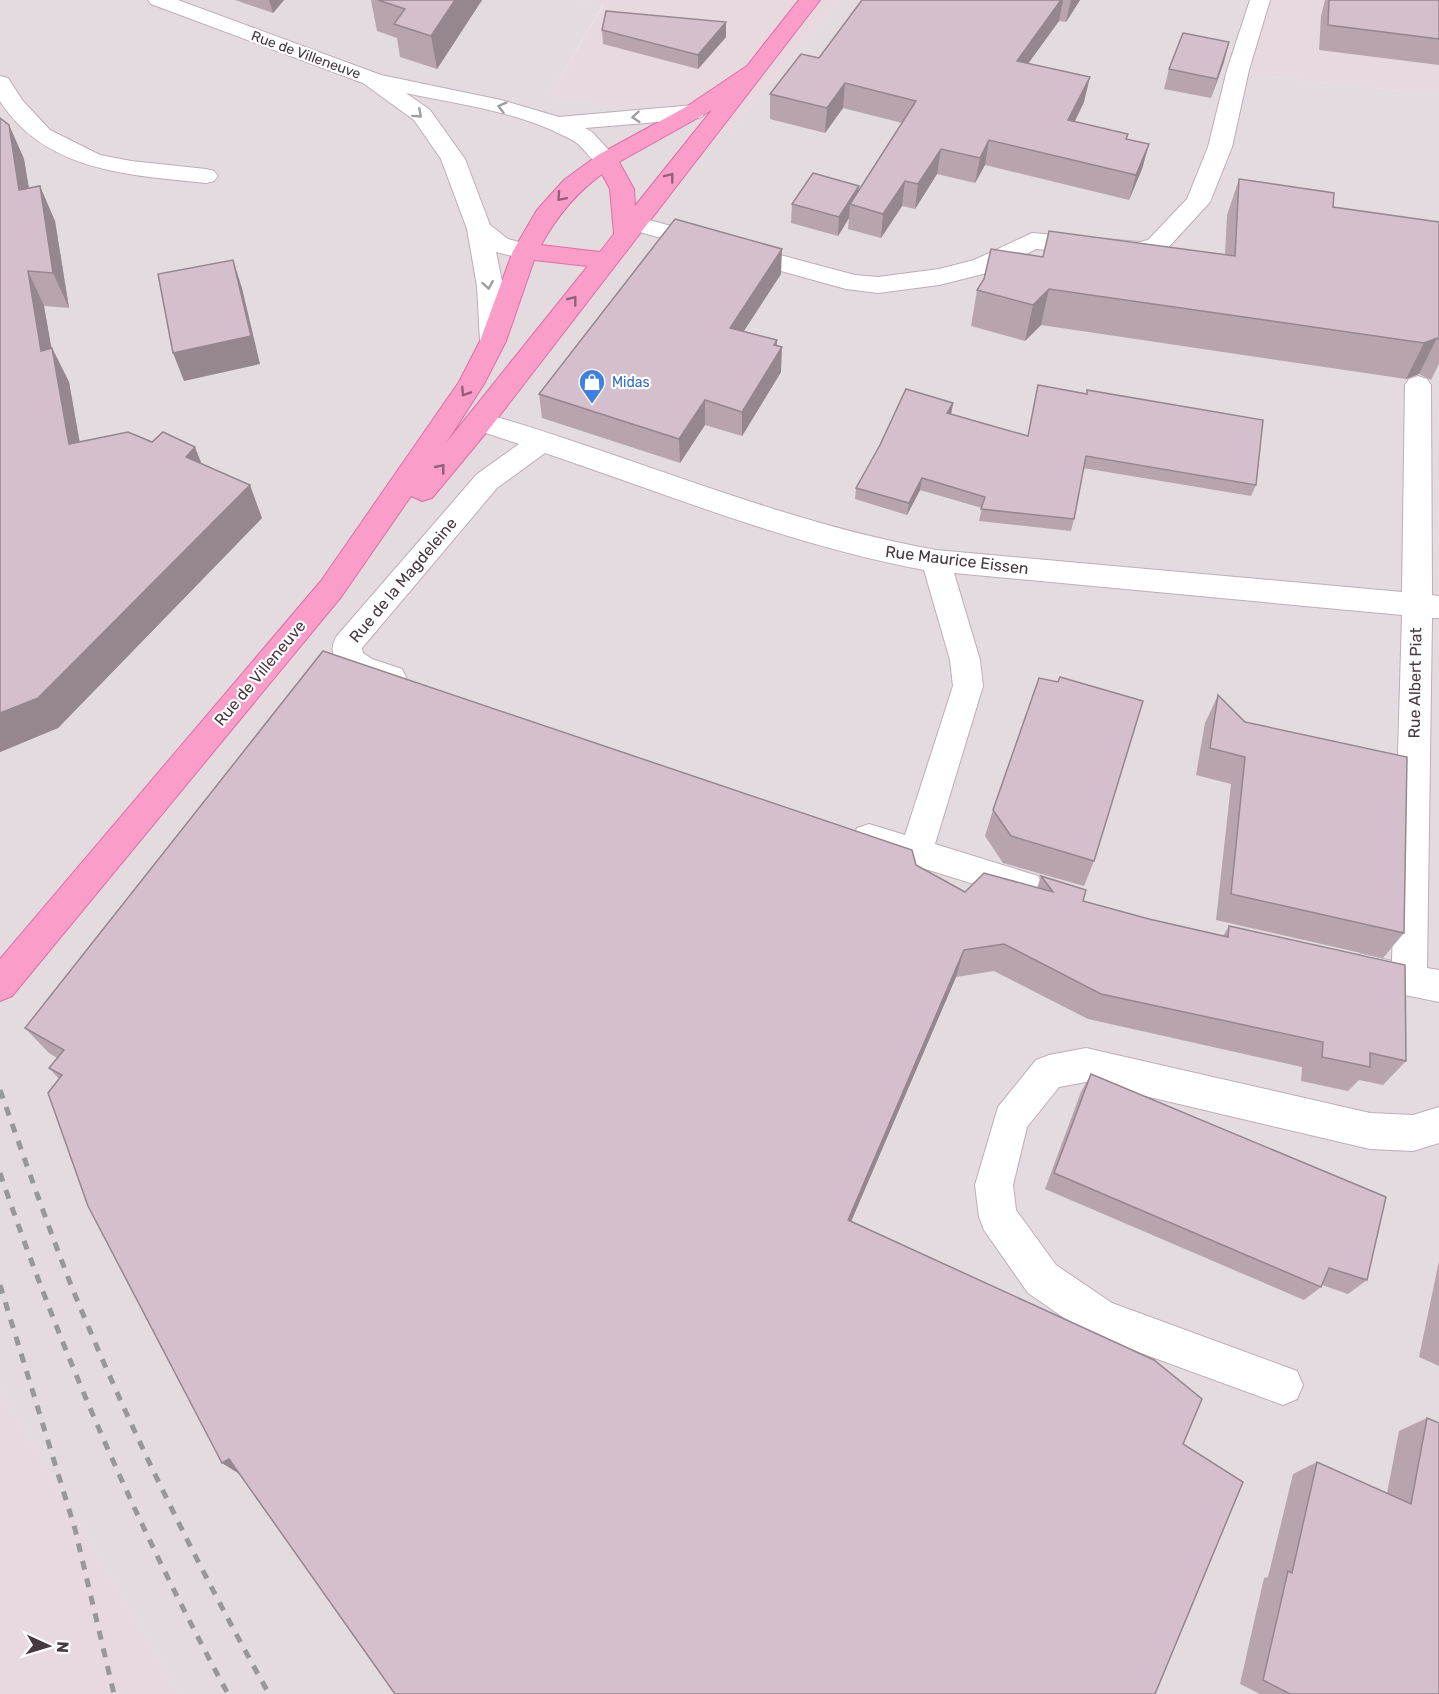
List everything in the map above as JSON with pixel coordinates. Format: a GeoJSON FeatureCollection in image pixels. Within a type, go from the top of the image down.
{"type":"FeatureCollection","features":[{"type":"Feature","properties":{"kind":"main road"},"geometry":{"type":"LineString","coordinates":[[331,589],[436,475],[480,421],[810,0]]}},
{"type":"Feature","properties":{"kind":"main road","name":"Rue de Villeneuve"},"geometry":{"type":"LineString","coordinates":[[0,985],[331,589],[471,384],[493,341],[525,251],[545,215],[572,185],[606,160],[694,112],[753,71]]}},
{"type":"Feature","properties":{"kind":"main road"},"geometry":{"type":"LineString","coordinates":[[606,160],[622,189],[630,229]]}},
{"type":"Feature","properties":{"kind":"main road"},"geometry":{"type":"LineString","coordinates":[[525,251],[605,260]]}},
{"type":"Feature","properties":{"kind":"main road"},"geometry":{"type":"LineString","coordinates":[[504,310],[542,340]]}},
{"type":"Feature","properties":{"kind":"street","name":"Rue de Villeneuve"},"geometry":{"type":"LineString","coordinates":[[158,0],[371,78],[422,115],[453,159],[479,229],[490,286],[493,341]]}},
{"type":"Feature","properties":{"kind":"street"},"geometry":{"type":"LineString","coordinates":[[630,229],[855,283],[878,285],[939,277],[982,266],[1032,242],[1141,250],[1157,245],[1198,202],[1220,147],[1238,70],[1260,0]]}},
{"type":"Feature","properties":{"kind":"street"},"geometry":{"type":"LineString","coordinates":[[371,78],[501,107],[558,124],[584,136],[606,160]]}},
{"type":"Feature","properties":{"kind":"street"},"geometry":{"type":"LineString","coordinates":[[0,83],[14,105],[42,135],[93,160],[131,168],[206,176]]}},
{"type":"Feature","properties":{"kind":"street"},"geometry":{"type":"LineString","coordinates":[[558,124],[694,112]]}},
{"type":"Feature","properties":{"kind":"street"},"geometry":{"type":"LineString","coordinates":[[479,229],[500,245],[525,251]]}},
{"type":"Feature","properties":{"kind":"street","name":"Rue Albert Piat"},"geometry":{"type":"LineString","coordinates":[[1418,385],[1428,605],[1424,984]]}},
{"type":"Feature","properties":{"kind":"street","name":"Rue Maurice Eissen"},"geometry":{"type":"LineString","coordinates":[[480,421],[792,526],[881,551],[936,561],[1428,605]]}},
{"type":"Feature","properties":{"kind":"street","name":"Rue de la Magdeleine"},"geometry":{"type":"LineString","coordinates":[[421,687],[353,664],[347,655],[347,645],[487,481],[541,441]]}},
{"type":"Feature","properties":{"kind":"street"},"geometry":{"type":"LineString","coordinates":[[916,853],[968,686],[965,660],[936,561]]}},
{"type":"Feature","properties":{"kind":"street"},"geometry":{"type":"LineString","coordinates":[[837,827],[1050,894]]}},
{"type":"Feature","properties":{"kind":"street"},"geometry":{"type":"LineString","coordinates":[[1328,962],[1424,984]]}},
{"type":"Feature","properties":{"kind":"street"},"geometry":{"type":"LineString","coordinates":[[1283,1385],[1100,1319],[1042,1279],[998,1217],[994,1185],[1011,1119],[1049,1072],[1086,1065],[1370,1131],[1413,1133],[1439,1125]]}},
{"type":"Feature","properties":{"kind":"shaded area"},"geometry":{"type":"Polygon","coordinates":[[[0,0],[580,0],[604,3],[550,96],[730,130],[840,0],[1262,0],[1235,73],[1439,95],[1439,1694],[179,1694],[0,1389],[0,0]]]}},
{"type":"Feature","properties":{"kind":"shaded area"},"geometry":{"type":"Polygon","coordinates":[[[580,0],[840,0],[730,130],[550,96],[604,4],[580,0]]]}},
{"type":"Feature","properties":{"kind":"shaded area"},"geometry":{"type":"Polygon","coordinates":[[[1262,0],[1439,0],[1439,95],[1234,73],[1262,0]]]}},
{"type":"Feature","properties":{"kind":"shaded area"},"geometry":{"type":"Polygon","coordinates":[[[0,1389],[179,1694],[0,1694],[0,1389]]]}},
{"type":"Feature","properties":{"kind":"building"},"geometry":{"type":"Polygon","coordinates":[[[378,0],[455,0],[431,36],[394,24],[405,9],[378,0]]]}},
{"type":"Feature","properties":{"kind":"building"},"geometry":{"type":"Polygon","coordinates":[[[862,0],[1061,0],[1017,61],[1090,77],[1068,120],[1128,134],[1126,139],[1149,144],[1136,175],[989,140],[980,158],[941,149],[918,184],[905,181],[883,214],[850,204],[916,101],[845,83],[827,108],[770,94],[801,54],[819,58],[862,0]]]}},
{"type":"Feature","properties":{"kind":"building"},"geometry":{"type":"Polygon","coordinates":[[[1329,0],[1439,0],[1439,39],[1328,25],[1329,0]]]}},
{"type":"Feature","properties":{"kind":"building"},"geometry":{"type":"Polygon","coordinates":[[[606,11],[726,22],[698,55],[602,30],[606,11]]]}},
{"type":"Feature","properties":{"kind":"building"},"geometry":{"type":"Polygon","coordinates":[[[1183,33],[1229,42],[1217,79],[1169,69],[1183,33]]]}},
{"type":"Feature","properties":{"kind":"building"},"geometry":{"type":"Polygon","coordinates":[[[0,118],[9,125],[19,190],[40,186],[53,273],[28,271],[41,351],[52,348],[69,444],[128,432],[152,442],[163,432],[195,447],[186,457],[250,485],[38,698],[0,713],[0,118]]]}},
{"type":"Feature","properties":{"kind":"building"},"geometry":{"type":"Polygon","coordinates":[[[813,173],[859,186],[839,217],[792,204],[813,173]]]}},
{"type":"Feature","properties":{"kind":"building"},"geometry":{"type":"Polygon","coordinates":[[[1239,179],[1334,193],[1333,207],[1439,222],[1439,340],[1437,338],[1424,343],[1049,289],[1033,305],[977,290],[984,279],[991,249],[1043,257],[1049,231],[1235,256],[1239,179]]]}},
{"type":"Feature","properties":{"kind":"building"},"geometry":{"type":"Polygon","coordinates":[[[675,219],[782,249],[730,328],[777,340],[774,345],[782,347],[742,412],[705,400],[679,439],[539,394],[675,219]]]}},
{"type":"Feature","properties":{"kind":"building"},"geometry":{"type":"Polygon","coordinates":[[[233,260],[251,336],[173,353],[158,274],[233,260]]]}},
{"type":"Feature","properties":{"kind":"building"},"geometry":{"type":"Polygon","coordinates":[[[1038,385],[1087,394],[1087,390],[1263,420],[1256,485],[1086,456],[1074,519],[981,509],[985,497],[922,478],[909,503],[856,488],[880,445],[906,389],[953,403],[947,413],[1028,436],[1038,385]]]}},
{"type":"Feature","properties":{"kind":"building"},"geometry":{"type":"Polygon","coordinates":[[[323,651],[912,850],[916,865],[965,892],[984,873],[1053,892],[1041,876],[1086,890],[1083,901],[1149,919],[1228,937],[1229,926],[1405,965],[1406,1061],[1370,1053],[1370,1067],[1322,1057],[1323,1042],[1101,994],[1004,944],[964,950],[848,1220],[1154,1360],[1202,1399],[1183,1444],[1243,1482],[1155,1694],[395,1694],[229,1459],[222,1463],[88,1206],[48,1093],[62,1075],[49,1068],[64,1050],[25,1028],[323,651]]]}},
{"type":"Feature","properties":{"kind":"building"},"geometry":{"type":"Polygon","coordinates":[[[1060,677],[1143,701],[1094,861],[1011,836],[993,810],[1039,678],[1058,682],[1060,677]]]}},
{"type":"Feature","properties":{"kind":"building"},"geometry":{"type":"Polygon","coordinates":[[[1218,695],[1245,722],[1407,757],[1404,933],[1231,894],[1245,757],[1210,748],[1218,695]]]}},
{"type":"Feature","properties":{"kind":"building"},"geometry":{"type":"Polygon","coordinates":[[[1091,1074],[1386,1197],[1367,1280],[1329,1268],[1321,1287],[1054,1173],[1091,1074]]]}},
{"type":"Feature","properties":{"kind":"building"},"geometry":{"type":"Polygon","coordinates":[[[1427,1418],[1439,1423],[1439,1694],[1290,1694],[1263,1680],[1288,1571],[1292,1573],[1317,1462],[1411,1504],[1427,1418]]]}},
{"type":"Feature","properties":{"kind":"railway"},"geometry":{"type":"LineString","coordinates":[[0,1090],[63,1265],[117,1393],[190,1545],[269,1694]]}},
{"type":"Feature","properties":{"kind":"railway"},"geometry":{"type":"LineString","coordinates":[[0,1173],[49,1307],[103,1438],[163,1567],[228,1694]]}},
{"type":"Feature","properties":{"kind":"railway"},"geometry":{"type":"LineString","coordinates":[[0,1285],[75,1529],[114,1694]]}},
{"type":"Feature","properties":{"kind":"place","name":"Midas"},"geometry":{"type":"Point","coordinates":[592,405]}}]}
